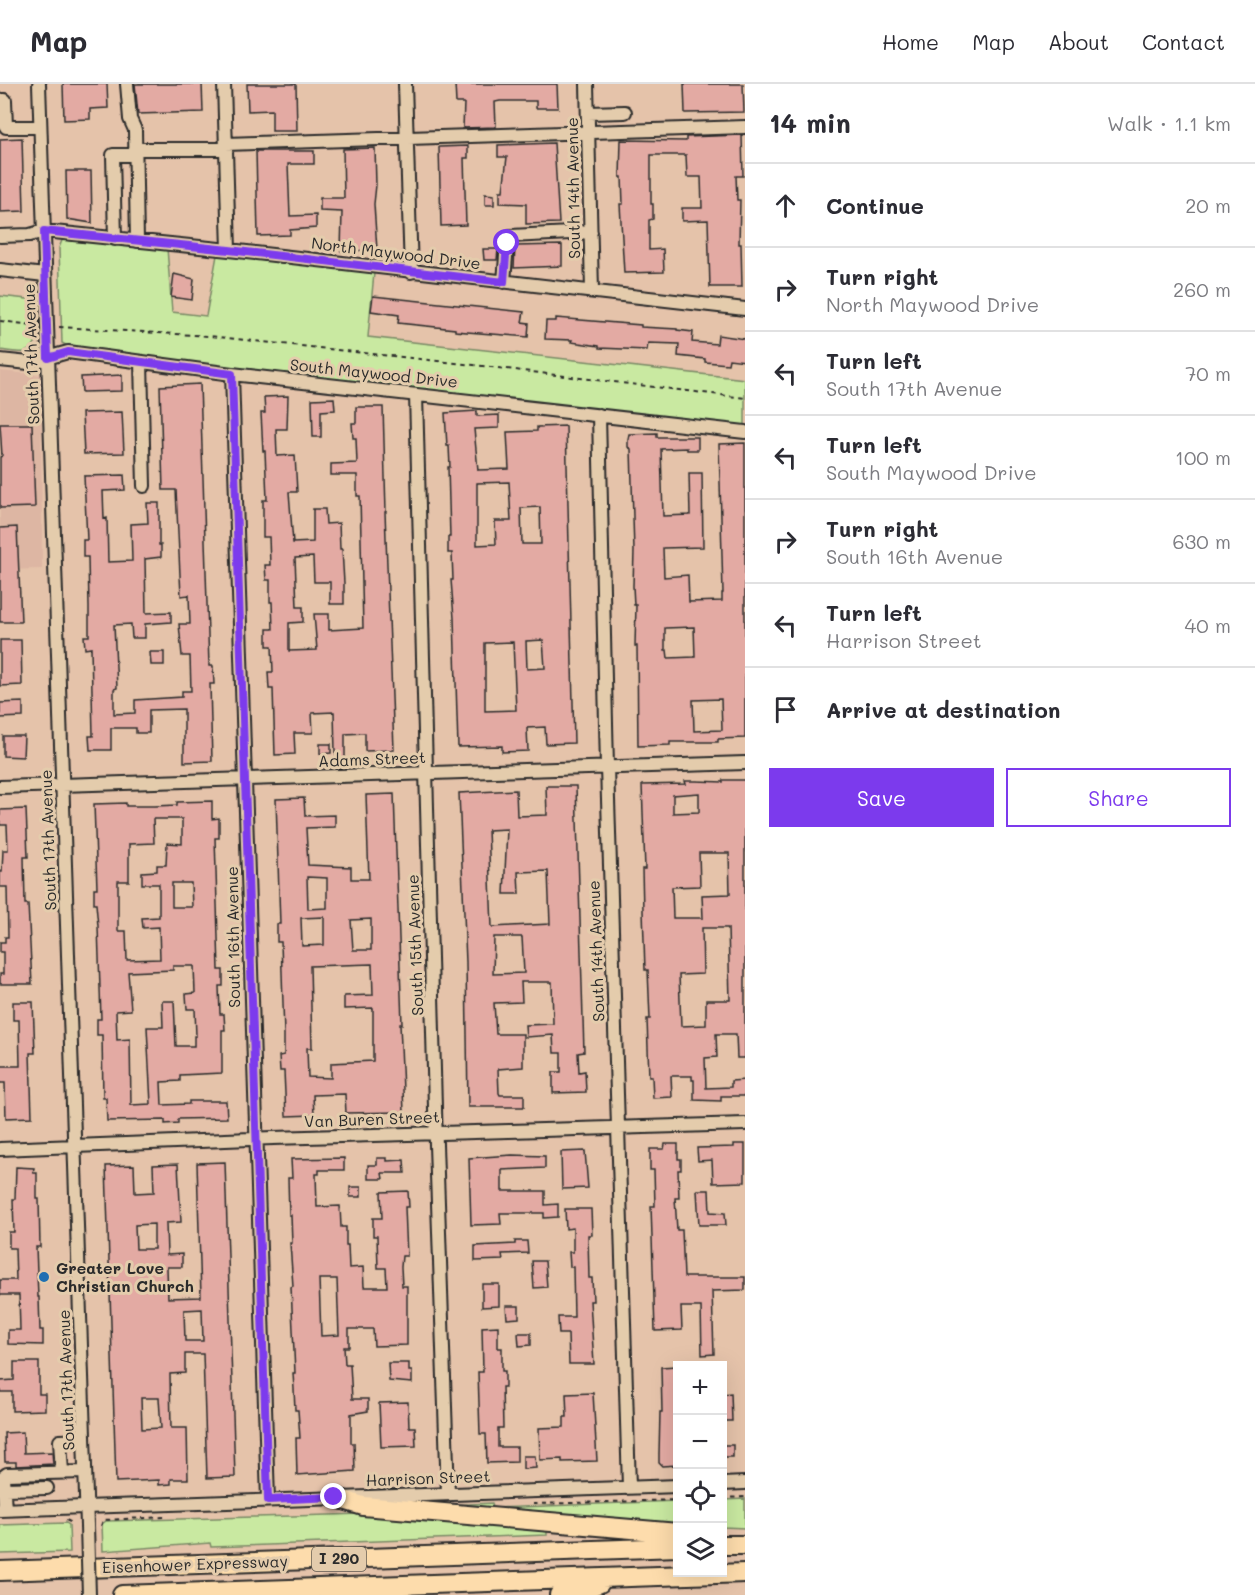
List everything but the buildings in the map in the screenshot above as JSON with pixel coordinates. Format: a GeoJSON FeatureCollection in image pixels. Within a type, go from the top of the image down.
{"type":"FeatureCollection","features":[{"type":"Feature","properties":{"kind":"highway"},"geometry":{"type":"LineString","coordinates":[[334,1497],[363,1506],[673,1533]]}},
{"type":"Feature","properties":{"kind":"highway","name":"Eisenhower Expressway"},"geometry":{"type":"LineString","coordinates":[[0,1571],[673,1547]]}},
{"type":"Feature","properties":{"kind":"highway","name":"Eisenhower Expressway"},"geometry":{"type":"LineString","coordinates":[[122,1595],[745,1573]]}},
{"type":"Feature","properties":{"kind":"highway"},"geometry":{"type":"LineString","coordinates":[[559,1595],[573,1593],[615,1577]]}},
{"type":"Feature","properties":{"kind":"street","name":"South 17th Avenue"},"geometry":{"type":"LineString","coordinates":[[39,84],[89,1595]]}},
{"type":"Feature","properties":{"kind":"street"},"geometry":{"type":"LineString","coordinates":[[127,84],[129,119],[135,130],[137,241]]}},
{"type":"Feature","properties":{"kind":"street"},"geometry":{"type":"LineString","coordinates":[[225,84],[229,250]]}},
{"type":"Feature","properties":{"kind":"street"},"geometry":{"type":"LineString","coordinates":[[405,84],[411,272]]}},
{"type":"Feature","properties":{"kind":"street","name":"South 14th Avenue"},"geometry":{"type":"LineString","coordinates":[[587,84],[592,291]]}},
{"type":"Feature","properties":{"kind":"street"},"geometry":{"type":"LineString","coordinates":[[0,100],[5,100],[6,128],[40,127]]}},
{"type":"Feature","properties":{"kind":"street"},"geometry":{"type":"LineString","coordinates":[[588,113],[625,112]]}},
{"type":"Feature","properties":{"kind":"street"},"geometry":{"type":"LineString","coordinates":[[115,238],[113,155],[226,146],[745,127]]}},
{"type":"Feature","properties":{"kind":"street","name":"North Maywood Drive"},"geometry":{"type":"LineString","coordinates":[[0,236],[30,235],[44,231],[745,309]]}},
{"type":"Feature","properties":{"kind":"street"},"geometry":{"type":"LineString","coordinates":[[504,282],[507,243],[511,236],[591,232]]}},
{"type":"Feature","properties":{"kind":"street"},"geometry":{"type":"LineString","coordinates":[[0,270],[45,275]]}},
{"type":"Feature","properties":{"kind":"street","name":"South Maywood Drive"},"geometry":{"type":"LineString","coordinates":[[0,360],[29,363],[68,352],[232,374],[745,432]]}},
{"type":"Feature","properties":{"kind":"street"},"geometry":{"type":"LineString","coordinates":[[141,362],[144,486]]}},
{"type":"Feature","properties":{"kind":"street","name":"South 16th Avenue"},"geometry":{"type":"LineString","coordinates":[[232,374],[268,1500]]}},
{"type":"Feature","properties":{"kind":"street","name":"South 15th Avenue"},"geometry":{"type":"LineString","coordinates":[[416,395],[448,1494]]}},
{"type":"Feature","properties":{"kind":"street","name":"South 14th Avenue"},"geometry":{"type":"LineString","coordinates":[[599,415],[607,767],[629,1487]]}},
{"type":"Feature","properties":{"kind":"street","name":"Adams Street"},"geometry":{"type":"LineString","coordinates":[[0,787],[745,763]]}},
{"type":"Feature","properties":{"kind":"street","name":"Van Buren Street"},"geometry":{"type":"LineString","coordinates":[[0,1149],[745,1124]]}},
{"type":"Feature","properties":{"kind":"street"},"geometry":{"type":"LineString","coordinates":[[62,1472],[60,1441],[84,1440]]}},
{"type":"Feature","properties":{"kind":"street"},"geometry":{"type":"LineString","coordinates":[[46,1472],[48,1508]]}},
{"type":"Feature","properties":{"kind":"street"},"geometry":{"type":"LineString","coordinates":[[2,1510],[3,1477],[7,1474],[85,1472]]}},
{"type":"Feature","properties":{"kind":"street"},"geometry":{"type":"LineString","coordinates":[[727,1484],[745,1483]]}},
{"type":"Feature","properties":{"kind":"street","name":"Harrison Street"},"geometry":{"type":"LineString","coordinates":[[2,1510],[673,1485]]}},
{"type":"Feature","properties":{"kind":"street"},"geometry":{"type":"LineString","coordinates":[[4,1489],[47,1488]]}},
{"type":"Feature","properties":{"kind":"path"},"geometry":{"type":"LineString","coordinates":[[0,321],[33,325]]}},
{"type":"Feature","properties":{"kind":"path"},"geometry":{"type":"LineString","coordinates":[[60,328],[209,336],[485,366],[745,398]]}},
{"type":"Feature","properties":{"kind":"path"},"geometry":{"type":"LineString","coordinates":[[727,1498],[745,1497]]}},
{"type":"Feature","properties":{"kind":"path"},"geometry":{"type":"LineString","coordinates":[[528,1505],[673,1500]]}},
{"type":"Feature","properties":{"kind":"path"},"geometry":{"type":"LineString","coordinates":[[101,1526],[103,1520],[175,1517]]}},
{"type":"Feature","properties":{"kind":"shaded area"},"geometry":{"type":"Polygon","coordinates":[[[0,371],[41,375],[42,569],[0,570],[0,371]]]}},
{"type":"Feature","properties":{"kind":"green space"},"geometry":{"type":"Polygon","coordinates":[[[63,238],[167,248],[172,312],[206,316],[217,255],[374,273],[368,337],[745,379],[745,426],[73,349],[62,343],[59,248],[63,238]]]}},
{"type":"Feature","properties":{"kind":"green space"},"geometry":{"type":"Polygon","coordinates":[[[0,296],[36,300],[37,337],[30,349],[24,352],[0,350],[0,296]]]}},
{"type":"Feature","properties":{"kind":"green space"},"geometry":{"type":"Polygon","coordinates":[[[745,1499],[745,1528],[727,1527],[727,1500],[745,1499]]]}},
{"type":"Feature","properties":{"kind":"green space"},"geometry":{"type":"Polygon","coordinates":[[[673,1501],[673,1526],[426,1506],[492,1503],[493,1508],[673,1501]]]}},
{"type":"Feature","properties":{"kind":"green space"},"geometry":{"type":"Polygon","coordinates":[[[364,1514],[547,1528],[547,1535],[211,1547],[210,1543],[103,1551],[102,1524],[106,1521],[364,1514]]]}},
{"type":"Feature","properties":{"kind":"green space"},"geometry":{"type":"Polygon","coordinates":[[[66,1523],[69,1525],[70,1552],[0,1554],[0,1525],[66,1523]]]}},
{"type":"Feature","properties":{"kind":"place","name":"Greater Love Christian Church"},"geometry":{"type":"Point","coordinates":[44,1277]}},
{"type":"Feature","properties":{"kind":"route"},"geometry":{"type":"LineString","coordinates":[[334,1497],[268,1500],[232,374],[68,352],[48,358],[44,231],[504,282],[507,243]]}}]}
